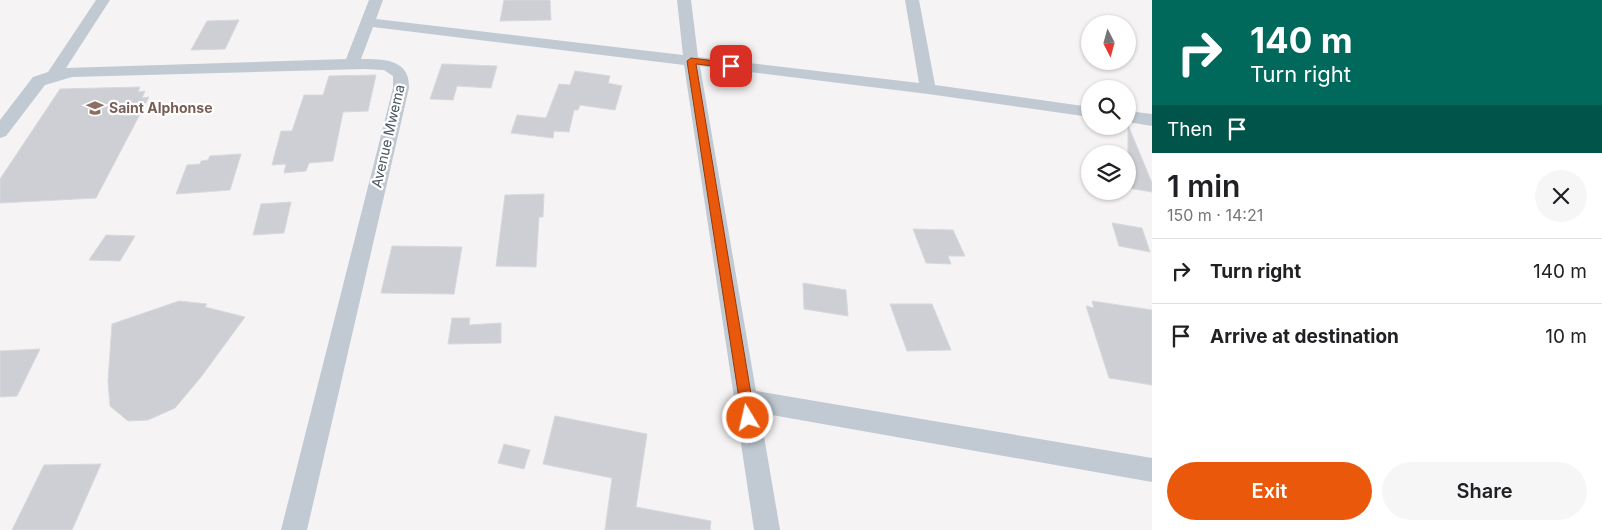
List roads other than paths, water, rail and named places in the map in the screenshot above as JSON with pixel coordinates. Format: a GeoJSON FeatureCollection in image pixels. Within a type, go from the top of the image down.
{"type":"FeatureCollection","features":[{"type":"Feature","properties":{"kind":"street"},"geometry":{"type":"LineString","coordinates":[[53,76],[103,0]]}},
{"type":"Feature","properties":{"kind":"street"},"geometry":{"type":"LineString","coordinates":[[352,64],[376,0]]}},
{"type":"Feature","properties":{"kind":"street"},"geometry":{"type":"LineString","coordinates":[[684,0],[691,61],[766,530]]}},
{"type":"Feature","properties":{"kind":"street"},"geometry":{"type":"LineString","coordinates":[[912,0],[928,88]]}},
{"type":"Feature","properties":{"kind":"street"},"geometry":{"type":"LineString","coordinates":[[368,22],[928,88],[1081,111]]}},
{"type":"Feature","properties":{"kind":"street","name":"Avenue Mwema"},"geometry":{"type":"LineString","coordinates":[[0,132],[39,81],[72,72],[352,64],[393,67],[401,76],[401,88],[294,530]]}},
{"type":"Feature","properties":{"kind":"street"},"geometry":{"type":"LineString","coordinates":[[1136,118],[1152,120]]}},
{"type":"Feature","properties":{"kind":"street"},"geometry":{"type":"LineString","coordinates":[[745,400],[1152,470]]}},
{"type":"Feature","properties":{"kind":"place","name":"Saint Alphonse"},"geometry":{"type":"Point","coordinates":[95,108]}}]}
